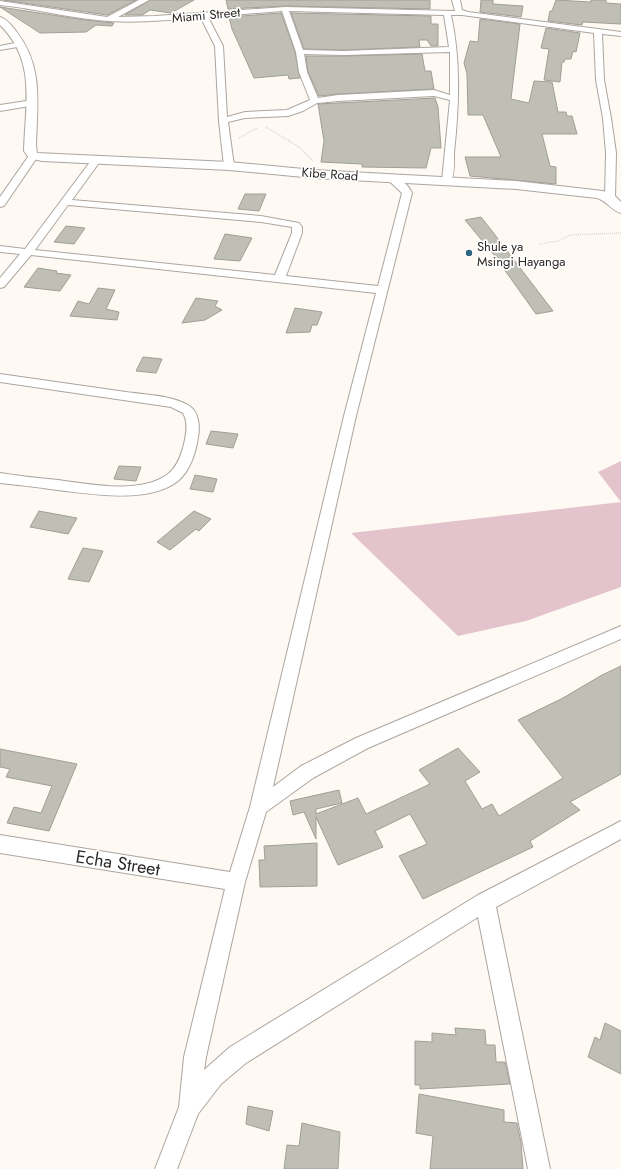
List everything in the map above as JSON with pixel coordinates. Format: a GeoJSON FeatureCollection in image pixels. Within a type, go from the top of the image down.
{"type":"FeatureCollection","features":[{"type":"Feature","properties":{"kind":"street"},"geometry":{"type":"LineString","coordinates":[[109,19],[145,0]]}},
{"type":"Feature","properties":{"kind":"street"},"geometry":{"type":"LineString","coordinates":[[300,9],[302,0]]}},
{"type":"Feature","properties":{"kind":"street"},"geometry":{"type":"LineString","coordinates":[[456,0],[457,8],[461,13]]}},
{"type":"Feature","properties":{"kind":"street","name":"Miami Street"},"geometry":{"type":"LineString","coordinates":[[0,3],[109,19],[166,18],[285,9],[461,13],[621,34]]}},
{"type":"Feature","properties":{"kind":"street"},"geometry":{"type":"LineString","coordinates":[[285,9],[300,52],[303,72],[315,101]]}},
{"type":"Feature","properties":{"kind":"street"},"geometry":{"type":"LineString","coordinates":[[447,13],[456,68],[447,181]]}},
{"type":"Feature","properties":{"kind":"street"},"geometry":{"type":"LineString","coordinates":[[203,15],[219,46],[223,121],[229,166]]}},
{"type":"Feature","properties":{"kind":"street"},"geometry":{"type":"LineString","coordinates":[[0,20],[20,44],[26,57],[31,80],[33,103],[30,130],[30,151],[33,156],[0,204]]}},
{"type":"Feature","properties":{"kind":"street"},"geometry":{"type":"LineString","coordinates":[[598,32],[600,80],[607,118],[611,153],[610,198],[621,209]]}},
{"type":"Feature","properties":{"kind":"street"},"geometry":{"type":"LineString","coordinates":[[0,48],[20,44]]}},
{"type":"Feature","properties":{"kind":"street"},"geometry":{"type":"LineString","coordinates":[[300,52],[344,53],[454,49]]}},
{"type":"Feature","properties":{"kind":"street"},"geometry":{"type":"LineString","coordinates":[[223,121],[245,116],[288,113],[300,109],[315,101],[338,98],[396,96],[427,93],[440,94],[454,98]]}},
{"type":"Feature","properties":{"kind":"street"},"geometry":{"type":"LineString","coordinates":[[0,108],[33,103]]}},
{"type":"Feature","properties":{"kind":"street"},"geometry":{"type":"LineString","coordinates":[[611,153],[621,153]]}},
{"type":"Feature","properties":{"kind":"street","name":"Kibe Road"},"geometry":{"type":"LineString","coordinates":[[33,156],[42,158],[229,166],[314,174],[447,181],[565,190],[599,194],[610,198]]}},
{"type":"Feature","properties":{"kind":"street"},"geometry":{"type":"LineString","coordinates":[[0,285],[28,252],[96,160]]}},
{"type":"Feature","properties":{"kind":"street"},"geometry":{"type":"LineString","coordinates":[[190,1107],[195,1057],[236,882],[259,807],[350,416],[407,192],[391,178]]}},
{"type":"Feature","properties":{"kind":"street"},"geometry":{"type":"LineString","coordinates":[[65,202],[240,217],[295,225],[297,227],[297,233],[279,280]]}},
{"type":"Feature","properties":{"kind":"street"},"geometry":{"type":"LineString","coordinates":[[0,248],[279,280],[382,290]]}},
{"type":"Feature","properties":{"kind":"street"},"geometry":{"type":"LineString","coordinates":[[0,378],[176,404],[187,410],[192,419],[194,428],[187,456],[178,473],[169,481],[154,486],[119,492],[0,478]]}},
{"type":"Feature","properties":{"kind":"street"},"geometry":{"type":"LineString","coordinates":[[259,807],[307,772],[362,743],[621,632]]}},
{"type":"Feature","properties":{"kind":"street"},"geometry":{"type":"LineString","coordinates":[[166,1169],[190,1107],[213,1076],[238,1054],[485,902],[621,830]]}},
{"type":"Feature","properties":{"kind":"street","name":"Echa Street"},"geometry":{"type":"LineString","coordinates":[[0,844],[236,882]]}},
{"type":"Feature","properties":{"kind":"street"},"geometry":{"type":"LineString","coordinates":[[485,902],[539,1169]]}},
{"type":"Feature","properties":{"kind":"path"},"geometry":{"type":"LineString","coordinates":[[264,126],[293,144],[310,157],[314,165],[314,174]]}},
{"type":"Feature","properties":{"kind":"path"},"geometry":{"type":"LineString","coordinates":[[227,146],[258,127]]}},
{"type":"Feature","properties":{"kind":"path"},"geometry":{"type":"LineString","coordinates":[[540,244],[558,241],[571,235],[621,233]]}},
{"type":"Feature","properties":{"kind":"shaded area"},"geometry":{"type":"Polygon","coordinates":[[[621,461],[621,502],[598,472],[621,461]]]}},
{"type":"Feature","properties":{"kind":"shaded area"},"geometry":{"type":"Polygon","coordinates":[[[621,502],[621,587],[526,621],[458,636],[351,533],[621,502]]]}},
{"type":"Feature","properties":{"kind":"building"},"geometry":{"type":"Polygon","coordinates":[[[3,0],[136,0],[107,15],[3,0]]]}},
{"type":"Feature","properties":{"kind":"building"},"geometry":{"type":"Polygon","coordinates":[[[150,0],[194,0],[171,13],[150,10],[142,15],[125,15],[150,0]]]}},
{"type":"Feature","properties":{"kind":"building"},"geometry":{"type":"Polygon","coordinates":[[[226,0],[430,0],[430,9],[285,6],[228,9],[226,0]]]}},
{"type":"Feature","properties":{"kind":"building"},"geometry":{"type":"Polygon","coordinates":[[[481,0],[493,0],[493,4],[523,6],[521,17],[480,12],[481,0]]]}},
{"type":"Feature","properties":{"kind":"building"},"geometry":{"type":"Polygon","coordinates":[[[556,0],[591,2],[591,0],[606,0],[606,3],[621,4],[621,24],[583,22],[582,25],[548,21],[550,11],[552,11],[556,0]]]}},
{"type":"Feature","properties":{"kind":"building"},"geometry":{"type":"Polygon","coordinates":[[[0,7],[114,23],[112,26],[96,25],[86,32],[40,33],[0,7]]]}},
{"type":"Feature","properties":{"kind":"building"},"geometry":{"type":"Polygon","coordinates":[[[281,13],[295,52],[300,78],[289,79],[288,75],[254,78],[232,29],[229,17],[281,13]]]}},
{"type":"Feature","properties":{"kind":"building"},"geometry":{"type":"Polygon","coordinates":[[[291,13],[431,16],[431,24],[438,24],[438,46],[431,46],[427,40],[419,40],[420,47],[344,50],[304,49],[291,13]]]}},
{"type":"Feature","properties":{"kind":"building"},"geometry":{"type":"Polygon","coordinates":[[[480,19],[520,24],[511,99],[529,103],[534,81],[552,82],[558,112],[566,112],[567,116],[572,116],[577,134],[542,134],[550,166],[556,167],[556,184],[470,176],[465,157],[501,157],[483,115],[468,115],[467,74],[464,63],[470,41],[478,42],[480,19]]]}},
{"type":"Feature","properties":{"kind":"building"},"geometry":{"type":"Polygon","coordinates":[[[546,28],[580,33],[576,52],[573,51],[571,59],[565,59],[564,62],[562,62],[560,82],[544,80],[549,49],[541,48],[546,28]]]}},
{"type":"Feature","properties":{"kind":"building"},"geometry":{"type":"Polygon","coordinates":[[[422,54],[425,71],[431,71],[434,89],[319,96],[308,72],[306,56],[344,56],[422,54]]]}},
{"type":"Feature","properties":{"kind":"building"},"geometry":{"type":"Polygon","coordinates":[[[435,98],[438,107],[441,148],[431,148],[426,168],[362,167],[362,164],[321,162],[324,141],[318,104],[435,98]]]}},
{"type":"Feature","properties":{"kind":"building"},"geometry":{"type":"Polygon","coordinates":[[[245,194],[266,194],[259,211],[238,209],[245,194]]]}},
{"type":"Feature","properties":{"kind":"building"},"geometry":{"type":"Polygon","coordinates":[[[481,217],[553,311],[536,314],[494,255],[465,220],[481,217]]]}},
{"type":"Feature","properties":{"kind":"building"},"geometry":{"type":"Polygon","coordinates":[[[66,226],[85,228],[74,244],[54,242],[66,226]]]}},
{"type":"Feature","properties":{"kind":"building"},"geometry":{"type":"Polygon","coordinates":[[[225,234],[252,238],[240,261],[214,259],[225,234]]]}},
{"type":"Feature","properties":{"kind":"building"},"geometry":{"type":"Polygon","coordinates":[[[38,268],[71,275],[60,291],[24,287],[38,268]]]}},
{"type":"Feature","properties":{"kind":"building"},"geometry":{"type":"Polygon","coordinates":[[[98,288],[115,290],[106,309],[119,312],[117,320],[70,316],[78,301],[89,304],[98,288]]]}},
{"type":"Feature","properties":{"kind":"building"},"geometry":{"type":"Polygon","coordinates":[[[196,298],[218,301],[215,306],[222,310],[205,320],[182,323],[196,298]]]}},
{"type":"Feature","properties":{"kind":"building"},"geometry":{"type":"Polygon","coordinates":[[[295,308],[322,312],[317,325],[312,325],[310,332],[286,333],[295,308]]]}},
{"type":"Feature","properties":{"kind":"building"},"geometry":{"type":"Polygon","coordinates":[[[143,357],[162,359],[156,373],[136,371],[143,357]]]}},
{"type":"Feature","properties":{"kind":"building"},"geometry":{"type":"Polygon","coordinates":[[[211,431],[238,434],[233,448],[206,444],[211,431]]]}},
{"type":"Feature","properties":{"kind":"building"},"geometry":{"type":"Polygon","coordinates":[[[119,466],[141,467],[136,481],[114,479],[119,466]]]}},
{"type":"Feature","properties":{"kind":"building"},"geometry":{"type":"Polygon","coordinates":[[[195,475],[217,479],[213,492],[190,489],[195,475]]]}},
{"type":"Feature","properties":{"kind":"building"},"geometry":{"type":"Polygon","coordinates":[[[39,511],[77,518],[68,534],[30,527],[39,511]]]}},
{"type":"Feature","properties":{"kind":"building"},"geometry":{"type":"Polygon","coordinates":[[[194,511],[211,519],[199,531],[196,529],[170,550],[157,542],[194,511]]]}},
{"type":"Feature","properties":{"kind":"building"},"geometry":{"type":"Polygon","coordinates":[[[83,548],[103,551],[89,582],[68,579],[83,548]]]}},
{"type":"Feature","properties":{"kind":"building"},"geometry":{"type":"Polygon","coordinates":[[[621,666],[621,774],[570,802],[580,810],[530,841],[533,847],[423,899],[399,856],[427,844],[410,814],[375,831],[383,847],[338,865],[316,817],[316,839],[304,812],[293,815],[290,801],[339,790],[342,803],[316,809],[316,814],[358,798],[366,814],[430,784],[419,770],[458,748],[480,772],[465,781],[482,809],[492,804],[499,816],[563,778],[518,720],[563,698],[602,675],[621,666]]]}},
{"type":"Feature","properties":{"kind":"building"},"geometry":{"type":"Polygon","coordinates":[[[0,749],[77,764],[49,831],[7,823],[14,807],[41,813],[52,786],[6,777],[10,769],[0,767],[0,749]]]}},
{"type":"Feature","properties":{"kind":"building"},"geometry":{"type":"Polygon","coordinates":[[[317,843],[317,886],[260,887],[259,860],[265,860],[264,846],[317,843]]]}},
{"type":"Feature","properties":{"kind":"building"},"geometry":{"type":"Polygon","coordinates":[[[605,1023],[621,1031],[621,1074],[588,1057],[595,1037],[600,1040],[605,1023]]]}},
{"type":"Feature","properties":{"kind":"building"},"geometry":{"type":"Polygon","coordinates":[[[455,1028],[485,1030],[486,1045],[495,1045],[496,1062],[505,1062],[510,1084],[420,1089],[420,1085],[415,1085],[415,1041],[432,1042],[432,1033],[456,1035],[455,1028]]]}},
{"type":"Feature","properties":{"kind":"building"},"geometry":{"type":"Polygon","coordinates":[[[419,1094],[504,1110],[504,1122],[517,1123],[521,1143],[523,1169],[430,1169],[433,1136],[416,1133],[419,1094]]]}},
{"type":"Feature","properties":{"kind":"building"},"geometry":{"type":"Polygon","coordinates":[[[248,1106],[273,1111],[269,1131],[246,1124],[248,1106]]]}},
{"type":"Feature","properties":{"kind":"building"},"geometry":{"type":"Polygon","coordinates":[[[302,1123],[340,1132],[338,1169],[284,1169],[287,1145],[299,1146],[302,1123]]]}},
{"type":"Feature","properties":{"kind":"place","name":"Shule ya Msingi Hayanga"},"geometry":{"type":"Point","coordinates":[469,253]}}]}
